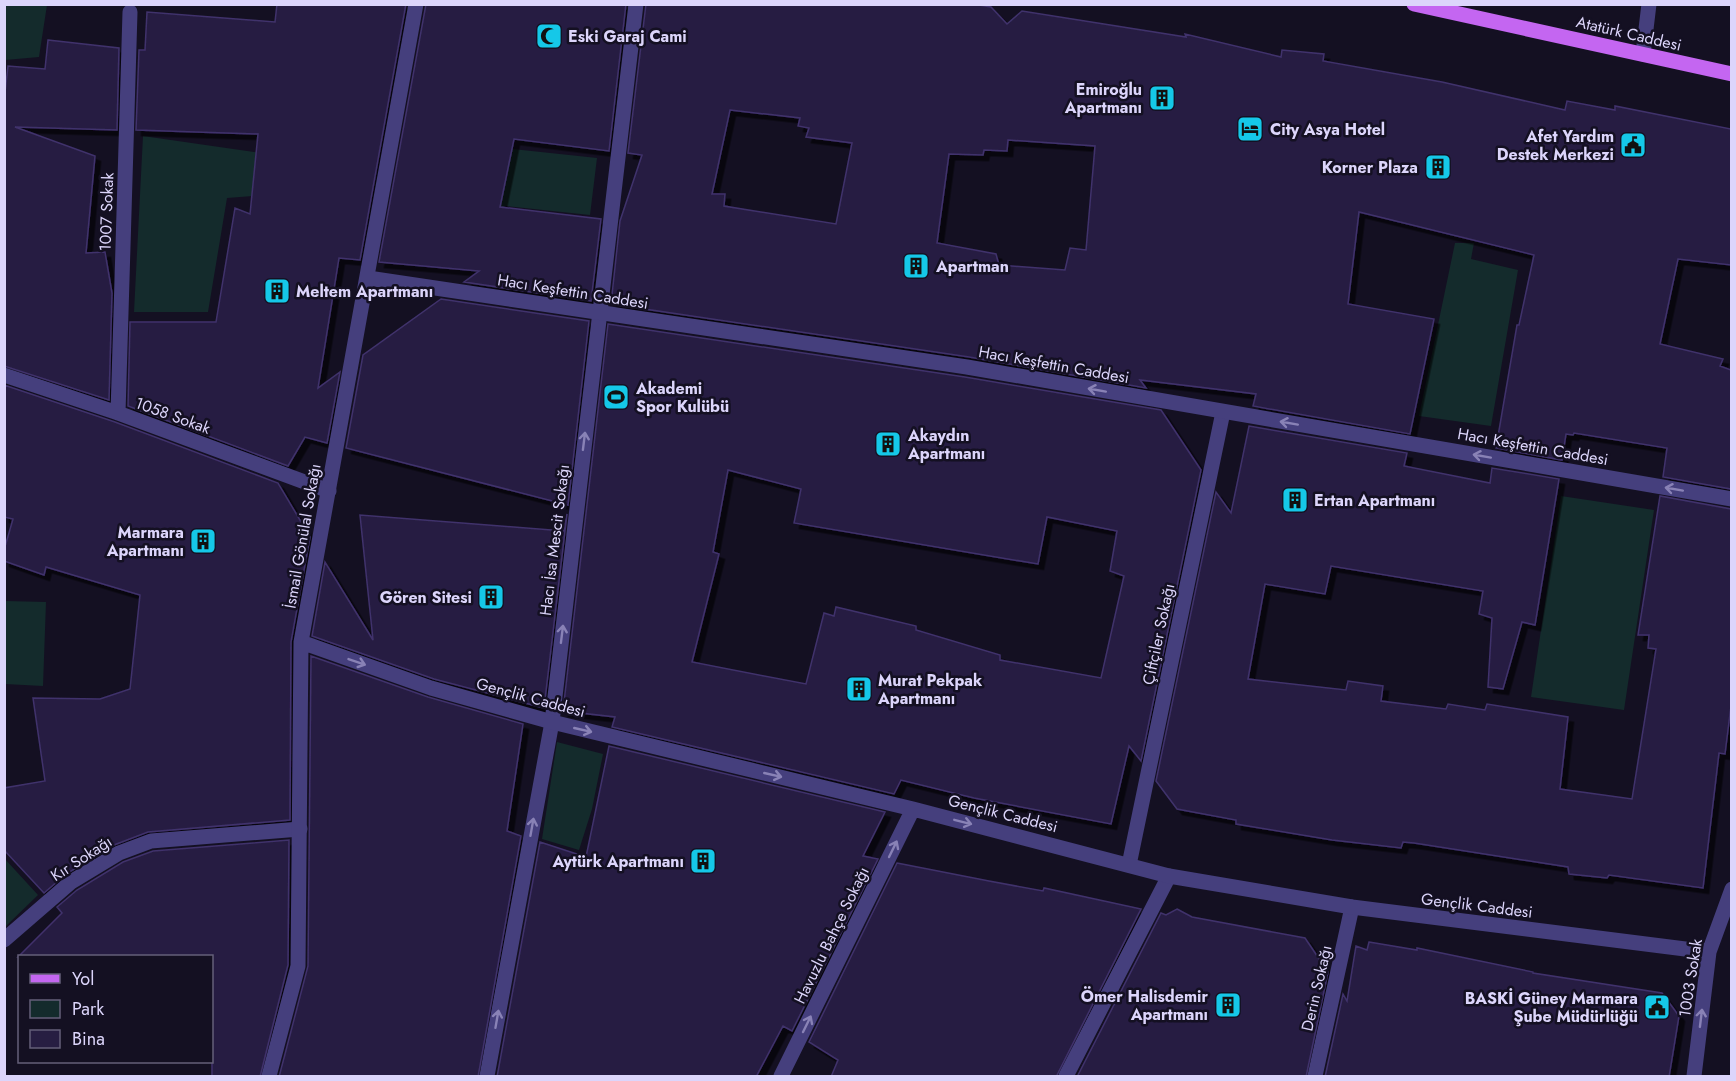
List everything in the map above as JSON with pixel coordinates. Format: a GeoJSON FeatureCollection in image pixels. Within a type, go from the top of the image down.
{"type":"FeatureCollection","features":[{"type":"Feature","properties":{"kind":"main road","name":"Atatürk Caddesi"},"geometry":{"type":"LineString","coordinates":[[1414,4],[1731,74]]}},
{"type":"Feature","properties":{"kind":"street","name":"İsmail Gönülal Sokağı"},"geometry":{"type":"LineString","coordinates":[[269,1077],[298,966],[302,642],[416,4]]}},
{"type":"Feature","properties":{"kind":"street","name":"Hacı İsa Mescit Sokağı"},"geometry":{"type":"LineString","coordinates":[[487,1077],[552,722],[636,4]]}},
{"type":"Feature","properties":{"kind":"street"},"geometry":{"type":"LineString","coordinates":[[1643,54],[1648,4]]}},
{"type":"Feature","properties":{"kind":"street","name":"1007 Sokak"},"geometry":{"type":"LineString","coordinates":[[118,413],[130,12]]}},
{"type":"Feature","properties":{"kind":"street","name":"Hacı Keşfettin Caddesi"},"geometry":{"type":"LineString","coordinates":[[368,278],[598,314],[967,367],[1731,499]]}},
{"type":"Feature","properties":{"kind":"street","name":"1058 Sokak"},"geometry":{"type":"LineString","coordinates":[[4,375],[118,413],[329,490]]}},
{"type":"Feature","properties":{"kind":"street","name":"Çiftçiler Sokağı"},"geometry":{"type":"LineString","coordinates":[[1129,865],[1222,411]]}},
{"type":"Feature","properties":{"kind":"street","name":"Gençlik Caddesi"},"geometry":{"type":"LineString","coordinates":[[302,642],[431,688],[552,722],[913,809],[1169,876],[1352,907],[1709,952]]}},
{"type":"Feature","properties":{"kind":"street","name":"Havuzlu Bahçe Sokağı"},"geometry":{"type":"LineString","coordinates":[[781,1077],[913,809]]}},
{"type":"Feature","properties":{"kind":"street","name":"Kır Sokağı"},"geometry":{"type":"LineString","coordinates":[[4,940],[70,882],[119,853],[151,841],[300,829]]}},
{"type":"Feature","properties":{"kind":"street"},"geometry":{"type":"LineString","coordinates":[[1066,1077],[1169,876]]}},
{"type":"Feature","properties":{"kind":"street","name":"1003 Sokak"},"geometry":{"type":"LineString","coordinates":[[1694,1077],[1709,952],[1731,889]]}},
{"type":"Feature","properties":{"kind":"street","name":"Derin Sokağı"},"geometry":{"type":"LineString","coordinates":[[1315,1077],[1352,907]]}},
{"type":"Feature","properties":{"kind":"green space"},"geometry":{"type":"Polygon","coordinates":[[[5,4],[47,5],[39,57],[5,60],[5,4]]]}},
{"type":"Feature","properties":{"kind":"green space"},"geometry":{"type":"Polygon","coordinates":[[[143,136],[254,152],[356,159],[350,188],[227,198],[208,312],[134,312],[143,136]]]}},
{"type":"Feature","properties":{"kind":"green space"},"geometry":{"type":"Polygon","coordinates":[[[494,147],[597,158],[590,215],[505,206],[503,214],[405,178],[494,147]]]}},
{"type":"Feature","properties":{"kind":"green space"},"geometry":{"type":"Polygon","coordinates":[[[1455,243],[1474,243],[1471,259],[1518,270],[1491,426],[1419,416],[1455,243]]]}},
{"type":"Feature","properties":{"kind":"green space"},"geometry":{"type":"Polygon","coordinates":[[[1561,496],[1654,510],[1624,710],[1531,697],[1561,496]]]}},
{"type":"Feature","properties":{"kind":"green space"},"geometry":{"type":"Polygon","coordinates":[[[5,601],[46,602],[43,686],[5,684],[5,601]]]}},
{"type":"Feature","properties":{"kind":"green space"},"geometry":{"type":"Polygon","coordinates":[[[557,742],[603,754],[592,809],[579,850],[542,839],[557,742]]]}},
{"type":"Feature","properties":{"kind":"green space"},"geometry":{"type":"Polygon","coordinates":[[[4,858],[38,895],[5,927],[4,927],[4,858]]]}},
{"type":"Feature","properties":{"kind":"building"},"geometry":{"type":"Polygon","coordinates":[[[277,4],[406,4],[360,260],[339,258],[318,388],[340,372],[327,443],[305,437],[288,466],[128,406],[130,322],[216,322],[235,208],[250,214],[258,134],[136,130],[139,50],[145,50],[147,12],[275,22],[277,4]]]}},
{"type":"Feature","properties":{"kind":"building"},"geometry":{"type":"Polygon","coordinates":[[[426,4],[626,4],[609,151],[514,139],[500,207],[601,219],[591,301],[464,282],[479,271],[379,262],[426,4]]]}},
{"type":"Feature","properties":{"kind":"building"},"geometry":{"type":"Polygon","coordinates":[[[646,4],[974,4],[991,7],[1007,24],[1022,11],[1186,37],[1185,34],[1281,57],[1282,50],[1324,54],[1323,61],[1442,82],[1565,110],[1567,101],[1615,110],[1615,106],[1731,129],[1731,265],[1678,259],[1660,344],[1723,359],[1720,366],[1731,370],[1731,489],[1663,477],[1667,448],[1574,433],[1573,435],[1566,434],[1562,460],[1496,448],[1517,325],[1519,325],[1534,255],[1359,212],[1348,304],[1434,319],[1410,434],[1253,406],[1256,394],[1140,380],[1146,388],[969,357],[611,304],[620,221],[642,155],[628,153],[646,4]],[[730,110],[712,194],[725,194],[724,206],[836,224],[852,143],[806,137],[809,128],[798,126],[800,118],[730,110]],[[1008,140],[1007,151],[984,150],[983,155],[949,154],[937,243],[996,254],[999,265],[1065,270],[1070,248],[1086,250],[1095,146],[1008,140]]]}},
{"type":"Feature","properties":{"kind":"building"},"geometry":{"type":"Polygon","coordinates":[[[48,40],[119,48],[117,130],[15,127],[95,156],[86,253],[105,252],[112,293],[109,400],[4,366],[4,101],[8,66],[45,69],[48,40]]]}},
{"type":"Feature","properties":{"kind":"building"},"geometry":{"type":"Polygon","coordinates":[[[441,299],[589,321],[568,505],[346,448],[363,355],[441,299]]]}},
{"type":"Feature","properties":{"kind":"building"},"geometry":{"type":"Polygon","coordinates":[[[608,324],[965,377],[1161,410],[1201,470],[1141,761],[1129,746],[1111,824],[974,798],[901,780],[894,794],[612,727],[615,717],[563,711],[608,324]],[[728,470],[713,552],[719,554],[692,662],[806,684],[824,613],[834,616],[836,607],[916,626],[916,630],[1000,655],[1000,660],[1101,678],[1124,576],[1110,571],[1117,531],[1047,517],[1038,564],[794,523],[801,489],[728,470]]]}},
{"type":"Feature","properties":{"kind":"building"},"geometry":{"type":"Polygon","coordinates":[[[4,385],[115,422],[278,483],[310,537],[291,642],[290,820],[148,832],[114,845],[66,874],[44,893],[4,850],[4,788],[45,781],[33,698],[100,699],[130,689],[140,595],[46,567],[44,575],[4,561],[4,550],[13,519],[4,517],[4,385]]]}},
{"type":"Feature","properties":{"kind":"building"},"geometry":{"type":"Polygon","coordinates":[[[1249,426],[1407,453],[1404,466],[1490,483],[1492,468],[1559,479],[1535,625],[1522,622],[1503,689],[1488,687],[1492,618],[1479,614],[1483,591],[1331,566],[1325,594],[1265,584],[1248,679],[1346,690],[1348,681],[1383,686],[1381,701],[1446,709],[1448,704],[1485,710],[1487,704],[1568,717],[1560,789],[1632,799],[1656,649],[1648,648],[1649,635],[1638,635],[1660,496],[1731,509],[1731,706],[1725,754],[1719,753],[1703,888],[1609,875],[1607,878],[1569,874],[1568,867],[1414,843],[1403,842],[1401,848],[1332,840],[1236,824],[1236,820],[1177,809],[1156,781],[1216,492],[1231,513],[1249,426]]]}},
{"type":"Feature","properties":{"kind":"building"},"geometry":{"type":"Polygon","coordinates":[[[567,514],[544,708],[434,679],[312,636],[325,562],[373,640],[360,515],[564,531],[567,514]]]}},
{"type":"Feature","properties":{"kind":"building"},"geometry":{"type":"Polygon","coordinates":[[[311,656],[428,697],[523,724],[507,831],[521,836],[478,1077],[279,1077],[308,966],[311,656]]]}},
{"type":"Feature","properties":{"kind":"building"},"geometry":{"type":"Polygon","coordinates":[[[609,746],[885,812],[863,856],[878,859],[792,1031],[783,1026],[756,1077],[497,1077],[540,842],[586,857],[609,746]]]}},
{"type":"Feature","properties":{"kind":"building"},"geometry":{"type":"Polygon","coordinates":[[[289,840],[288,965],[260,1077],[212,1077],[213,955],[20,955],[62,913],[57,907],[77,890],[123,862],[153,851],[289,840]]]}},
{"type":"Feature","properties":{"kind":"building"},"geometry":{"type":"Polygon","coordinates":[[[897,863],[1043,891],[1044,888],[1141,909],[1056,1077],[831,1077],[838,1060],[809,1042],[897,863]]]}},
{"type":"Feature","properties":{"kind":"building","name":"Ömer Halisdemir Apartmanı"},"geometry":{"type":"Polygon","coordinates":[[[1177,909],[1192,917],[1305,938],[1328,972],[1306,1077],[1077,1077],[1161,913],[1166,915],[1177,909]]]}},
{"type":"Feature","properties":{"kind":"building"},"geometry":{"type":"Polygon","coordinates":[[[1369,942],[1417,950],[1417,948],[1533,973],[1662,993],[1679,1016],[1669,1077],[1325,1077],[1343,994],[1347,1001],[1356,946],[1367,950],[1369,942]]]}},
{"type":"Feature","properties":{"kind":"place","name":"Eski Garaj Cami"},"geometry":{"type":"Point","coordinates":[549,36]}},
{"type":"Feature","properties":{"kind":"place","name":"Emiroğlu Apartmanı"},"geometry":{"type":"Point","coordinates":[1162,98]}},
{"type":"Feature","properties":{"kind":"place","name":"City Asya Hotel"},"geometry":{"type":"Point","coordinates":[1250,129]}},
{"type":"Feature","properties":{"kind":"place","name":"Afet Yardım Destek Merkezi"},"geometry":{"type":"Point","coordinates":[1633,145]}},
{"type":"Feature","properties":{"kind":"place","name":"Korner Plaza"},"geometry":{"type":"Point","coordinates":[1438,167]}},
{"type":"Feature","properties":{"kind":"place","name":"Apartman"},"geometry":{"type":"Point","coordinates":[916,266]}},
{"type":"Feature","properties":{"kind":"place","name":"Meltem Apartmanı"},"geometry":{"type":"Point","coordinates":[277,291]}},
{"type":"Feature","properties":{"kind":"place","name":"Akademi Spor Kulübü"},"geometry":{"type":"Point","coordinates":[616,397]}},
{"type":"Feature","properties":{"kind":"place","name":"Akaydın Apartmanı"},"geometry":{"type":"Point","coordinates":[888,444]}},
{"type":"Feature","properties":{"kind":"place","name":"Ertan Apartmanı"},"geometry":{"type":"Point","coordinates":[1295,500]}},
{"type":"Feature","properties":{"kind":"place","name":"Marmara Apartmanı"},"geometry":{"type":"Point","coordinates":[203,541]}},
{"type":"Feature","properties":{"kind":"place","name":"Gören Sitesi"},"geometry":{"type":"Point","coordinates":[491,597]}},
{"type":"Feature","properties":{"kind":"place","name":"Murat Pekpak Apartmanı"},"geometry":{"type":"Point","coordinates":[859,689]}},
{"type":"Feature","properties":{"kind":"place","name":"Aytürk Apartmanı"},"geometry":{"type":"Point","coordinates":[703,861]}},
{"type":"Feature","properties":{"kind":"place","name":"Ömer Halisdemir Apartmanı"},"geometry":{"type":"Point","coordinates":[1228,1005]}},
{"type":"Feature","properties":{"kind":"place","name":"BASKİ Güney Marmara Şube Müdürlüğü"},"geometry":{"type":"Point","coordinates":[1657,1007]}}]}
